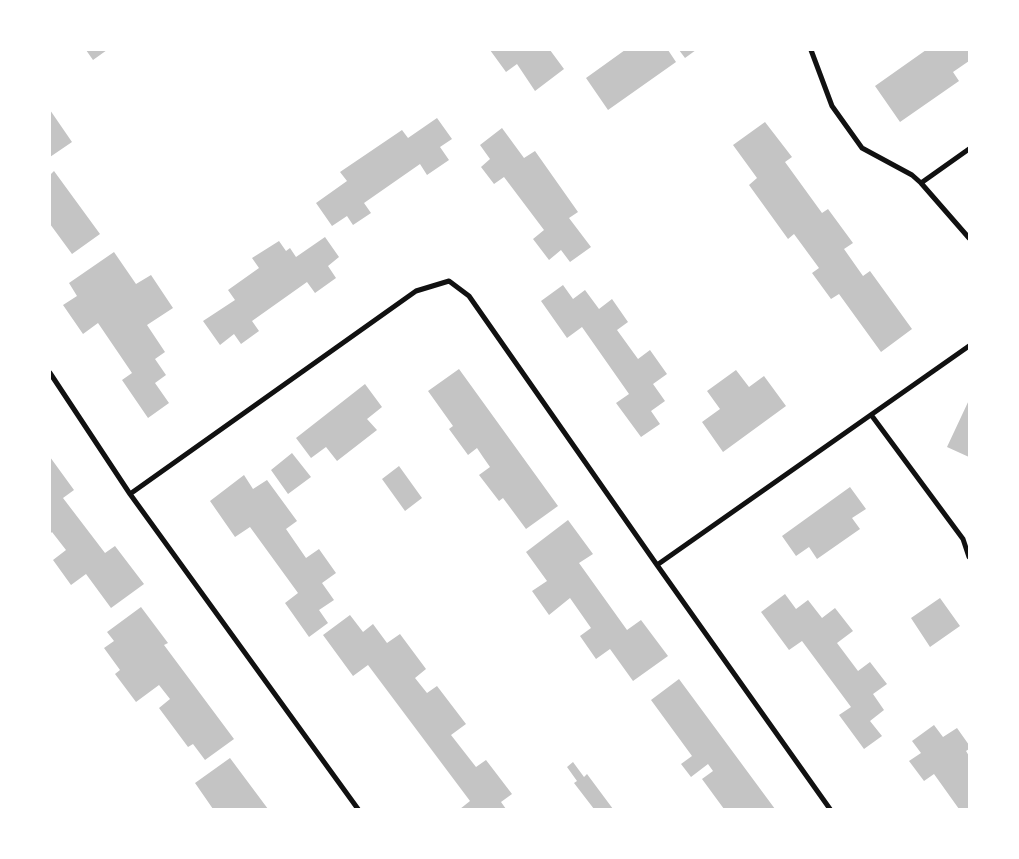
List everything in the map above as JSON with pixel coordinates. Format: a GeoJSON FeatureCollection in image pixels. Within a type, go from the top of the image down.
{"type":"FeatureCollection","features":[{"type":"Feature","properties":{"kind":"street"},"geometry":{"type":"LineString","coordinates":[[811,50],[832,106],[862,148],[912,175],[969,238]]}},
{"type":"Feature","properties":{"kind":"street"},"geometry":{"type":"LineString","coordinates":[[921,183],[969,149]]}},
{"type":"Feature","properties":{"kind":"street"},"geometry":{"type":"LineString","coordinates":[[130,494],[416,290],[449,281],[469,296],[830,809]]}},
{"type":"Feature","properties":{"kind":"street"},"geometry":{"type":"LineString","coordinates":[[657,565],[872,416],[969,346]]}},
{"type":"Feature","properties":{"kind":"street"},"geometry":{"type":"LineString","coordinates":[[50,373],[130,494],[358,809]]}},
{"type":"Feature","properties":{"kind":"street"},"geometry":{"type":"LineString","coordinates":[[872,416],[963,539],[969,557]]}},
{"type":"Feature","properties":{"kind":"building"},"geometry":{"type":"Polygon","coordinates":[[[86,50],[107,50],[93,60],[86,50]]]}},
{"type":"Feature","properties":{"kind":"building"},"geometry":{"type":"Polygon","coordinates":[[[490,50],[550,50],[564,69],[535,91],[517,64],[506,72],[490,50]]]}},
{"type":"Feature","properties":{"kind":"building"},"geometry":{"type":"Polygon","coordinates":[[[625,50],[668,50],[676,62],[608,110],[586,78],[625,50]]]}},
{"type":"Feature","properties":{"kind":"building"},"geometry":{"type":"Polygon","coordinates":[[[679,50],[696,50],[685,58],[679,50]]]}},
{"type":"Feature","properties":{"kind":"building"},"geometry":{"type":"Polygon","coordinates":[[[926,50],[969,50],[969,61],[953,72],[959,81],[900,122],[875,86],[926,50]]]}},
{"type":"Feature","properties":{"kind":"building"},"geometry":{"type":"Polygon","coordinates":[[[50,110],[72,142],[50,157],[50,110]]]}},
{"type":"Feature","properties":{"kind":"building"},"geometry":{"type":"Polygon","coordinates":[[[437,118],[452,139],[440,147],[449,160],[427,175],[420,164],[364,203],[371,213],[353,225],[347,216],[332,226],[316,203],[347,181],[340,172],[402,130],[408,138],[437,118]]]}},
{"type":"Feature","properties":{"kind":"building"},"geometry":{"type":"Polygon","coordinates":[[[765,122],[792,157],[785,162],[822,213],[828,209],[853,243],[844,249],[863,276],[870,271],[912,329],[881,352],[839,294],[831,299],[812,273],[819,268],[794,234],[788,239],[749,185],[757,178],[733,145],[765,122]]]}},
{"type":"Feature","properties":{"kind":"building"},"geometry":{"type":"Polygon","coordinates":[[[502,128],[524,158],[535,151],[578,212],[569,218],[591,247],[570,262],[561,250],[549,260],[533,239],[544,230],[504,177],[494,184],[481,167],[490,159],[480,145],[502,128]]]}},
{"type":"Feature","properties":{"kind":"building"},"geometry":{"type":"Polygon","coordinates":[[[54,171],[100,234],[72,254],[50,224],[50,175],[54,171]]]}},
{"type":"Feature","properties":{"kind":"building"},"geometry":{"type":"Polygon","coordinates":[[[325,237],[339,257],[328,266],[336,278],[315,293],[307,282],[252,321],[259,331],[241,344],[234,334],[220,345],[203,321],[235,300],[228,290],[259,268],[252,258],[279,241],[286,251],[290,248],[296,257],[325,237]]]}},
{"type":"Feature","properties":{"kind":"building"},"geometry":{"type":"Polygon","coordinates":[[[114,252],[136,284],[151,275],[173,308],[147,325],[165,352],[155,359],[166,375],[155,383],[169,403],[148,418],[122,380],[132,373],[98,323],[83,334],[63,305],[77,296],[69,283],[114,252]]]}},
{"type":"Feature","properties":{"kind":"building"},"geometry":{"type":"Polygon","coordinates":[[[563,285],[573,299],[585,290],[599,309],[612,299],[628,322],[617,330],[638,359],[650,350],[667,374],[653,384],[665,401],[651,411],[660,424],[641,437],[616,403],[629,394],[582,327],[567,338],[541,301],[563,285]]]}},
{"type":"Feature","properties":{"kind":"building"},"geometry":{"type":"Polygon","coordinates":[[[459,369],[558,506],[526,529],[503,498],[499,501],[479,475],[490,467],[477,448],[468,455],[449,429],[453,426],[428,391],[459,369]]]}},
{"type":"Feature","properties":{"kind":"building"},"geometry":{"type":"Polygon","coordinates":[[[736,370],[749,387],[764,376],[786,406],[723,452],[702,422],[720,409],[707,391],[736,370]]]}},
{"type":"Feature","properties":{"kind":"building"},"geometry":{"type":"Polygon","coordinates":[[[365,384],[382,407],[367,419],[377,430],[337,461],[326,447],[311,458],[296,438],[365,384]]]}},
{"type":"Feature","properties":{"kind":"building"},"geometry":{"type":"Polygon","coordinates":[[[969,400],[969,457],[947,447],[969,400]]]}},
{"type":"Feature","properties":{"kind":"building"},"geometry":{"type":"Polygon","coordinates":[[[292,453],[311,477],[288,494],[271,470],[292,453]]]}},
{"type":"Feature","properties":{"kind":"building"},"geometry":{"type":"Polygon","coordinates":[[[50,457],[74,490],[63,498],[105,553],[115,546],[144,584],[111,608],[86,574],[71,585],[53,560],[66,550],[52,532],[50,534],[50,457]]]}},
{"type":"Feature","properties":{"kind":"building"},"geometry":{"type":"Polygon","coordinates":[[[399,466],[422,498],[405,511],[382,479],[399,466]]]}},
{"type":"Feature","properties":{"kind":"building"},"geometry":{"type":"Polygon","coordinates":[[[244,475],[253,489],[267,480],[297,521],[286,529],[306,558],[319,549],[336,573],[322,583],[334,600],[319,610],[328,623],[309,637],[285,603],[298,593],[250,527],[235,537],[210,501],[244,475]]]}},
{"type":"Feature","properties":{"kind":"building"},"geometry":{"type":"Polygon","coordinates":[[[850,487],[866,509],[852,518],[860,529],[817,559],[809,547],[796,556],[782,536],[850,487]]]}},
{"type":"Feature","properties":{"kind":"building"},"geometry":{"type":"Polygon","coordinates":[[[568,520],[593,554],[579,563],[627,630],[641,620],[668,656],[633,681],[610,649],[596,659],[580,636],[591,628],[570,598],[549,615],[532,591],[547,581],[526,552],[568,520]]]}},
{"type":"Feature","properties":{"kind":"building"},"geometry":{"type":"Polygon","coordinates":[[[785,594],[796,609],[808,600],[822,618],[835,608],[853,631],[837,643],[858,671],[870,662],[887,684],[873,694],[884,710],[870,721],[882,736],[864,749],[839,715],[851,707],[802,641],[789,650],[761,612],[785,594]]]}},
{"type":"Feature","properties":{"kind":"building"},"geometry":{"type":"Polygon","coordinates":[[[940,598],[960,626],[930,647],[911,618],[940,598]]]}},
{"type":"Feature","properties":{"kind":"building"},"geometry":{"type":"Polygon","coordinates":[[[141,607],[168,643],[164,645],[234,739],[205,760],[193,744],[188,747],[159,708],[170,699],[159,685],[136,702],[115,674],[120,670],[104,648],[114,641],[107,632],[141,607]]]}},
{"type":"Feature","properties":{"kind":"building"},"geometry":{"type":"Polygon","coordinates":[[[350,615],[363,632],[373,624],[387,643],[400,634],[426,669],[415,678],[427,693],[437,686],[466,724],[451,735],[476,767],[486,760],[512,794],[501,802],[506,809],[460,809],[470,801],[368,665],[353,676],[323,635],[350,615]]]}},
{"type":"Feature","properties":{"kind":"building"},"geometry":{"type":"Polygon","coordinates":[[[679,679],[775,809],[724,809],[702,779],[713,771],[708,764],[691,777],[681,764],[692,756],[651,700],[679,679]]]}},
{"type":"Feature","properties":{"kind":"building"},"geometry":{"type":"Polygon","coordinates":[[[934,725],[943,737],[957,728],[969,745],[969,749],[966,751],[969,756],[969,809],[959,809],[934,774],[924,781],[909,761],[921,753],[912,741],[934,725]]]}},
{"type":"Feature","properties":{"kind":"building"},"geometry":{"type":"Polygon","coordinates":[[[230,758],[268,809],[213,809],[195,783],[230,758]]]}},
{"type":"Feature","properties":{"kind":"building"},"geometry":{"type":"Polygon","coordinates":[[[573,762],[584,777],[587,774],[613,809],[594,809],[574,783],[577,781],[567,767],[573,762]]]}}]}
